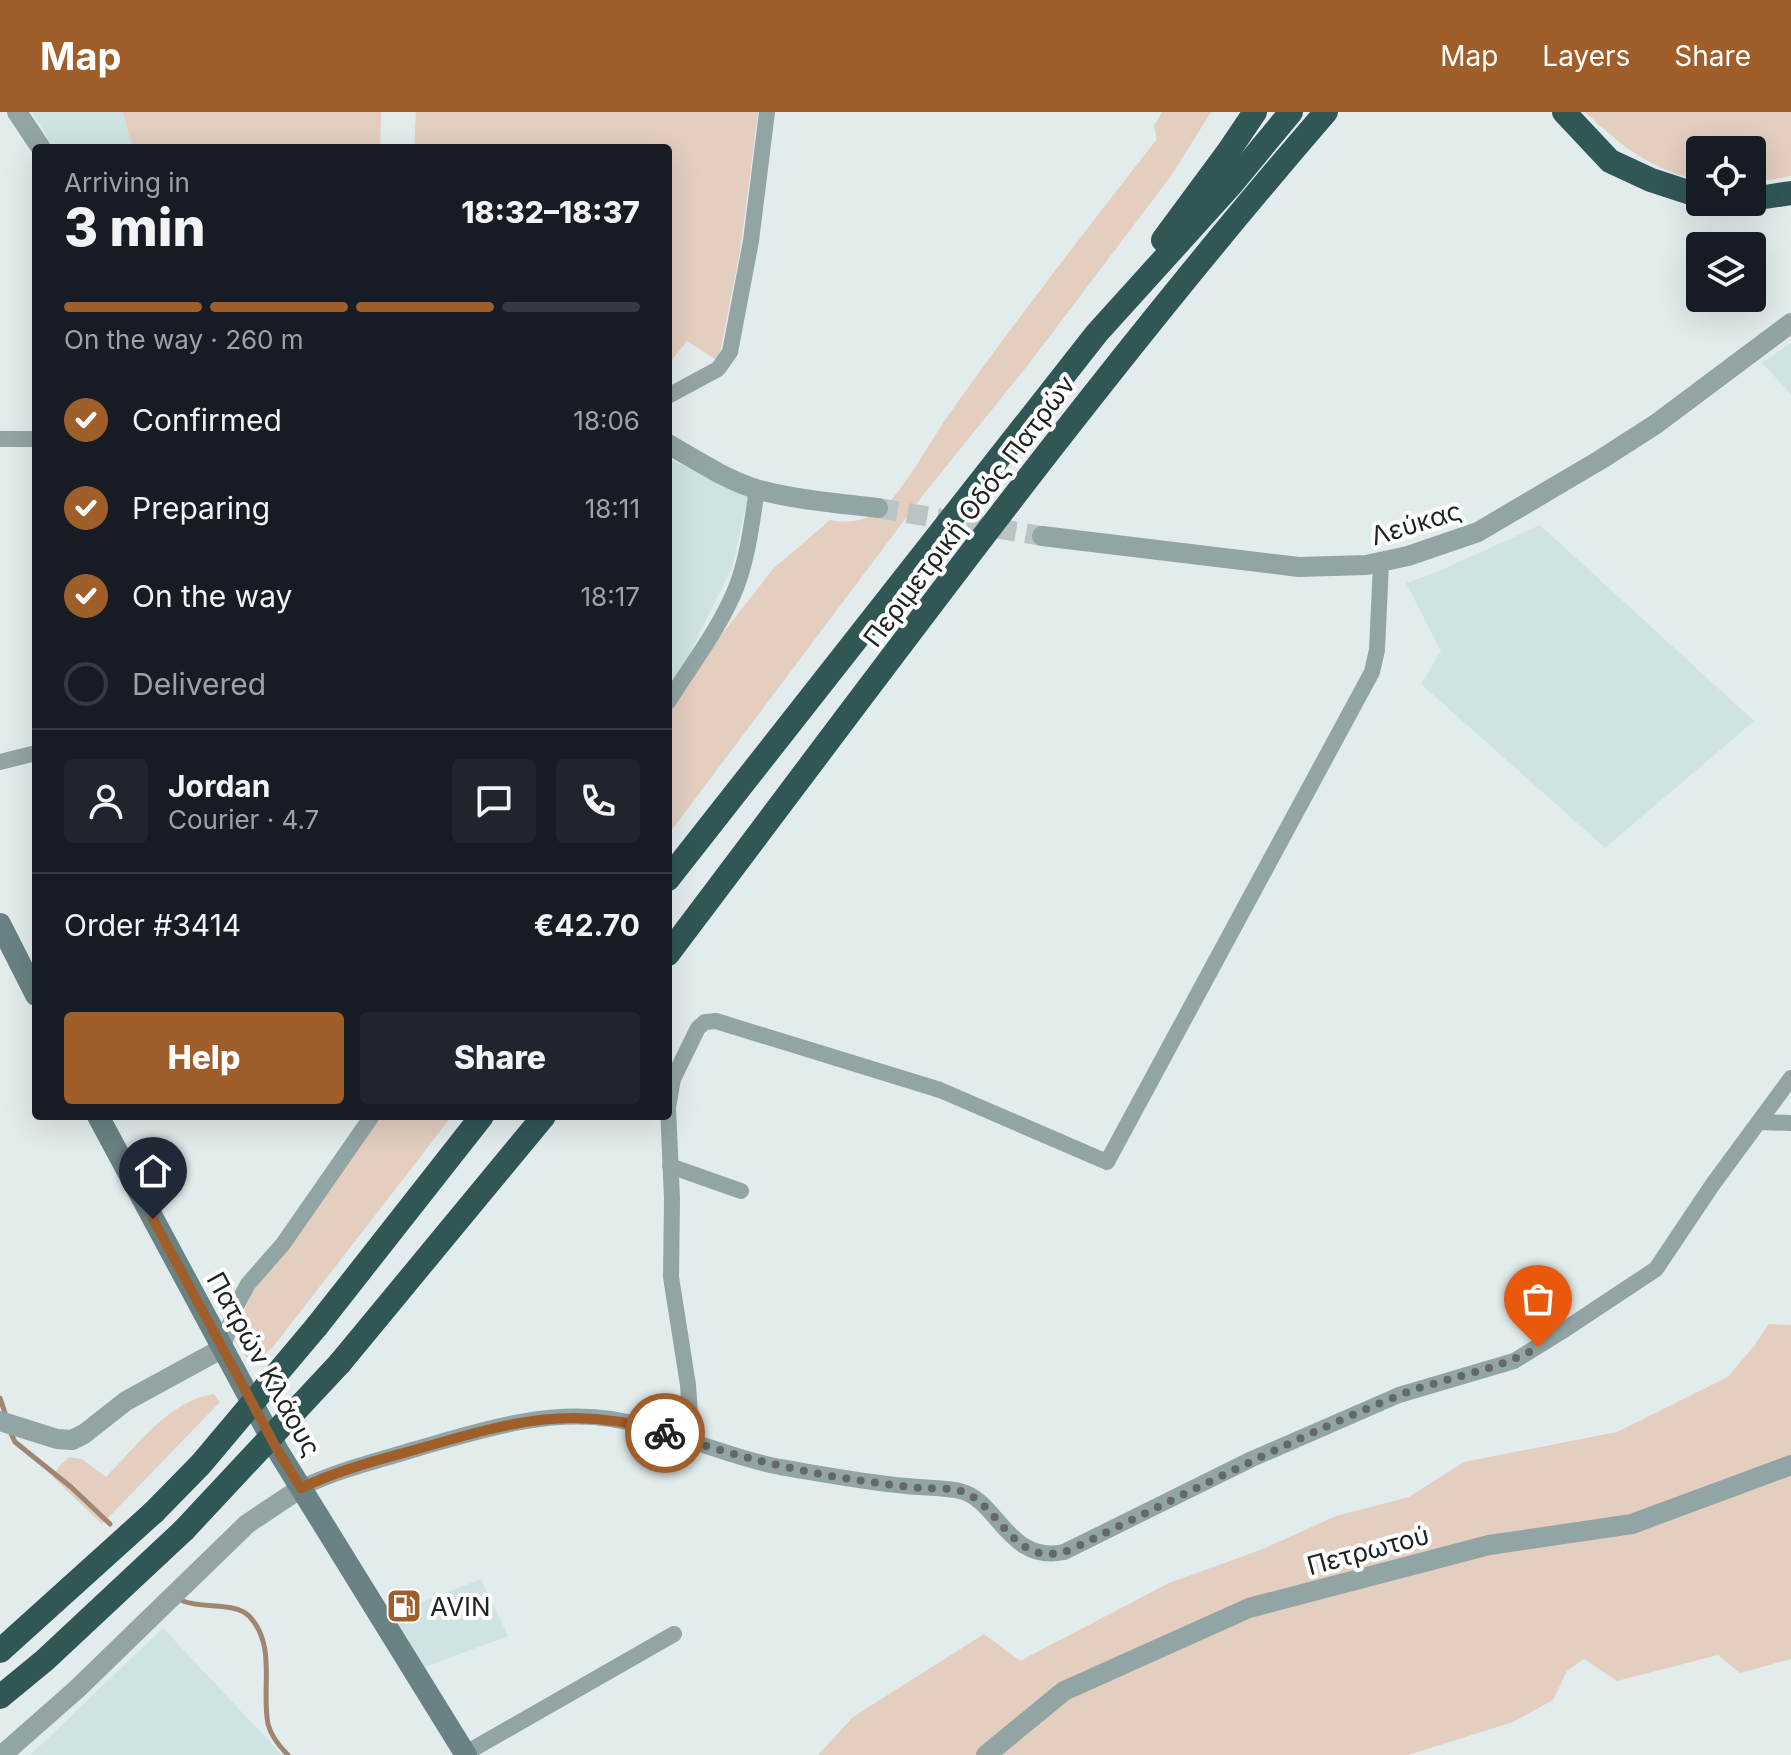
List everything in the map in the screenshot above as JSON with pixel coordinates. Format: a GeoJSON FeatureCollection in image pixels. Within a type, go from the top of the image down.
{"type":"FeatureCollection","features":[{"type":"Feature","properties":{"kind":"highway"},"geometry":{"type":"LineString","coordinates":[[1097,333],[1255,112]]}},
{"type":"Feature","properties":{"kind":"highway","name":"Περιμετρική Οδός Πατρών"},"geometry":{"type":"LineString","coordinates":[[672,874],[1097,333],[1230,186],[1291,112]]}},
{"type":"Feature","properties":{"kind":"highway","name":"Περιμετρική Οδός Πατρών"},"geometry":{"type":"LineString","coordinates":[[672,949],[1088,402],[1257,192],[1326,112]]}},
{"type":"Feature","properties":{"kind":"highway"},"geometry":{"type":"LineString","coordinates":[[1564,112],[1610,161],[1686,191]]}},
{"type":"Feature","properties":{"kind":"highway"},"geometry":{"type":"LineString","coordinates":[[1766,197],[1791,193]]}},
{"type":"Feature","properties":{"kind":"highway"},"geometry":{"type":"LineString","coordinates":[[0,1651],[154,1512],[201,1464],[317,1326],[479,1120]]}},
{"type":"Feature","properties":{"kind":"highway"},"geometry":{"type":"LineString","coordinates":[[0,1697],[45,1660],[184,1530],[340,1363],[541,1120]]}},
{"type":"Feature","properties":{"kind":"main road"},"geometry":{"type":"LineString","coordinates":[[0,924],[32,980]]}},
{"type":"Feature","properties":{"kind":"main road","name":"Πατρών Κλάους"},"geometry":{"type":"LineString","coordinates":[[100,1120],[301,1488],[466,1754]]}},
{"type":"Feature","properties":{"kind":"street"},"geometry":{"type":"LineString","coordinates":[[17,112],[38,144]]}},
{"type":"Feature","properties":{"kind":"street"},"geometry":{"type":"LineString","coordinates":[[672,394],[718,369],[730,352],[751,241],[767,112]]}},
{"type":"Feature","properties":{"kind":"street","name":"Λεύκας"},"geometry":{"type":"LineString","coordinates":[[1042,536],[1289,567],[1342,568],[1381,563],[1433,549],[1478,532],[1571,478],[1656,424],[1791,323]]}},
{"type":"Feature","properties":{"kind":"street"},"geometry":{"type":"LineString","coordinates":[[0,439],[32,439]]}},
{"type":"Feature","properties":{"kind":"street"},"geometry":{"type":"LineString","coordinates":[[672,446],[726,477],[757,489],[878,508]]}},
{"type":"Feature","properties":{"kind":"street"},"geometry":{"type":"LineString","coordinates":[[672,696],[736,587],[757,489]]}},
{"type":"Feature","properties":{"kind":"street"},"geometry":{"type":"LineString","coordinates":[[672,1085],[698,1028],[705,1022],[716,1021],[940,1090],[1107,1162],[1372,672],[1377,650],[1381,563]]}},
{"type":"Feature","properties":{"kind":"street"},"geometry":{"type":"LineString","coordinates":[[0,762],[32,754]]}},
{"type":"Feature","properties":{"kind":"street"},"geometry":{"type":"LineString","coordinates":[[2,1755],[77,1689],[235,1534],[265,1510],[301,1488],[351,1468],[516,1422],[601,1418],[632,1423],[777,1466],[869,1482],[962,1491],[1032,1550],[1045,1554],[1064,1552],[1252,1459],[1399,1395],[1514,1361],[1561,1332],[1656,1269],[1713,1184],[1791,1078]]}},
{"type":"Feature","properties":{"kind":"street"},"geometry":{"type":"LineString","coordinates":[[7,1423],[57,1439],[72,1440],[126,1401],[223,1348],[234,1310],[248,1284],[283,1244],[369,1120]]}},
{"type":"Feature","properties":{"kind":"street"},"geometry":{"type":"LineString","coordinates":[[668,1120],[671,1277],[688,1385],[692,1443]]}},
{"type":"Feature","properties":{"kind":"street"},"geometry":{"type":"LineString","coordinates":[[1759,1122],[1791,1123]]}},
{"type":"Feature","properties":{"kind":"street"},"geometry":{"type":"LineString","coordinates":[[670,1166],[741,1191]]}},
{"type":"Feature","properties":{"kind":"street","name":"Πετρωτού"},"geometry":{"type":"LineString","coordinates":[[986,1755],[1064,1691],[1249,1608],[1489,1545],[1632,1524],[1791,1465]]}},
{"type":"Feature","properties":{"kind":"street"},"geometry":{"type":"LineString","coordinates":[[466,1754],[674,1634]]}},
{"type":"Feature","properties":{"kind":"shaded area"},"geometry":{"type":"Polygon","coordinates":[[[32,112],[123,112],[131,144],[52,144],[32,112]]]}},
{"type":"Feature","properties":{"kind":"shaded area"},"geometry":{"type":"Polygon","coordinates":[[[123,112],[381,112],[380,144],[131,144],[123,112]]]}},
{"type":"Feature","properties":{"kind":"shaded area"},"geometry":{"type":"Polygon","coordinates":[[[416,112],[758,112],[740,251],[720,353],[715,359],[687,341],[672,360],[672,144],[414,144],[416,112]]]}},
{"type":"Feature","properties":{"kind":"shaded area"},"geometry":{"type":"Polygon","coordinates":[[[1162,112],[1211,112],[1171,176],[1031,361],[924,494],[672,830],[672,703],[694,670],[773,569],[830,520],[848,522],[866,518],[877,513],[895,496],[997,349],[1157,139],[1154,126],[1162,112]]]}},
{"type":"Feature","properties":{"kind":"shaded area"},"geometry":{"type":"Polygon","coordinates":[[[1585,112],[1791,112],[1791,176],[1766,180],[1766,136],[1686,136],[1686,177],[1651,163],[1612,136],[1585,112]]]}},
{"type":"Feature","properties":{"kind":"shaded area"},"geometry":{"type":"Polygon","coordinates":[[[1791,343],[1791,394],[1762,363],[1791,343]]]}},
{"type":"Feature","properties":{"kind":"shaded area"},"geometry":{"type":"Polygon","coordinates":[[[672,461],[749,494],[732,568],[672,683],[672,461]]]}},
{"type":"Feature","properties":{"kind":"shaded area"},"geometry":{"type":"Polygon","coordinates":[[[1540,525],[1754,721],[1605,848],[1421,684],[1441,651],[1406,583],[1540,525]]]}},
{"type":"Feature","properties":{"kind":"shaded area"},"geometry":{"type":"Polygon","coordinates":[[[378,1120],[449,1120],[273,1347],[253,1363],[232,1338],[252,1292],[295,1238],[378,1120]]]}},
{"type":"Feature","properties":{"kind":"shaded area"},"geometry":{"type":"Polygon","coordinates":[[[1769,1324],[1791,1325],[1791,1659],[1740,1673],[1718,1655],[1617,1681],[1584,1659],[1567,1671],[1553,1700],[1513,1722],[1408,1755],[818,1755],[853,1717],[984,1634],[1020,1661],[1169,1583],[1263,1549],[1336,1516],[1409,1497],[1464,1462],[1617,1432],[1728,1377],[1769,1324]]]}},
{"type":"Feature","properties":{"kind":"shaded area"},"geometry":{"type":"Polygon","coordinates":[[[214,1394],[220,1402],[102,1524],[53,1477],[69,1457],[82,1459],[106,1477],[168,1415],[197,1398],[214,1394]]]}},
{"type":"Feature","properties":{"kind":"shaded area"},"geometry":{"type":"Polygon","coordinates":[[[481,1579],[508,1636],[422,1668],[389,1615],[481,1579]]]}},
{"type":"Feature","properties":{"kind":"shaded area"},"geometry":{"type":"Polygon","coordinates":[[[163,1628],[282,1755],[30,1755],[44,1742],[163,1628]]]}},
{"type":"Feature","properties":{"kind":"waterway"},"geometry":{"type":"LineString","coordinates":[[0,1398],[6,1416]]}},
{"type":"Feature","properties":{"kind":"waterway"},"geometry":{"type":"LineString","coordinates":[[9,1429],[15,1442],[71,1487],[110,1524]]}},
{"type":"Feature","properties":{"kind":"waterway"},"geometry":{"type":"LineString","coordinates":[[183,1601],[236,1609],[249,1616],[258,1628],[265,1654],[268,1724],[276,1741],[288,1755]]}},
{"type":"Feature","properties":{"kind":"tunnel"},"geometry":{"type":"LineString","coordinates":[[878,508],[1042,536]]}},
{"type":"Feature","properties":{"kind":"way so far"},"geometry":{"type":"LineString","coordinates":[[665,1433],[733,1456],[777,1466],[869,1482],[962,1491],[976,1500],[1021,1543],[1032,1550],[1051,1554],[1070,1550],[1252,1459],[1399,1395],[1514,1361],[1538,1347]]}},
{"type":"Feature","properties":{"kind":"place","name":"AVIN"},"geometry":{"type":"Point","coordinates":[404,1606]}},
{"type":"Feature","properties":{"kind":"route"},"geometry":{"type":"LineString","coordinates":[[153,1219],[301,1488],[351,1468],[516,1422],[601,1418],[665,1433]]}}]}
